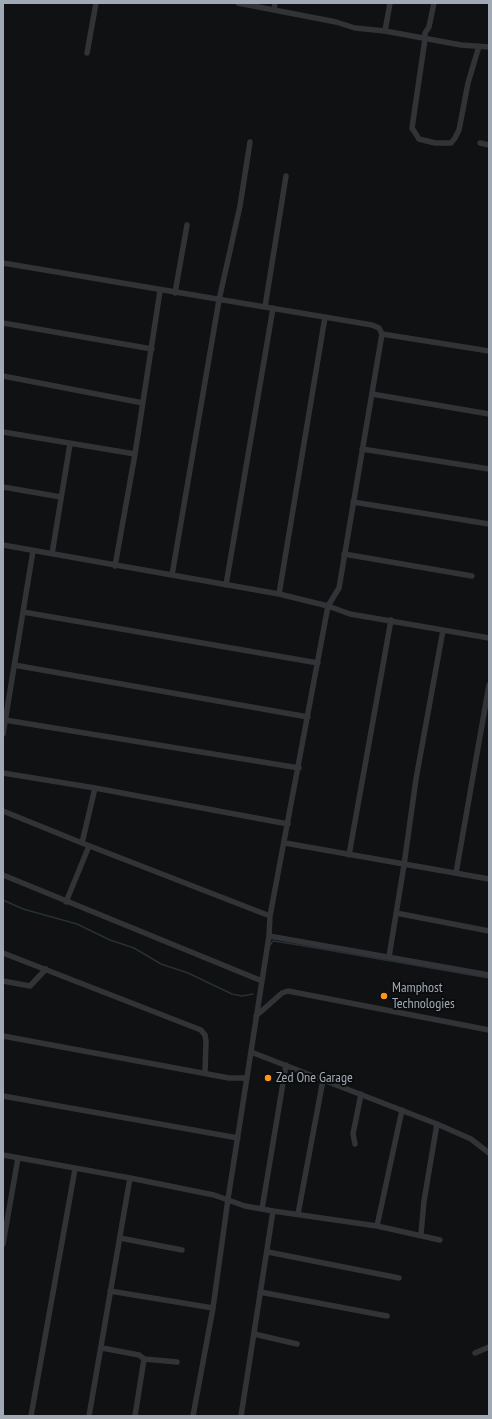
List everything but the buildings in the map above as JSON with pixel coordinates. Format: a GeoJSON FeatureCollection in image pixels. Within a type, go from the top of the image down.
{"type":"FeatureCollection","features":[{"type":"Feature","properties":{"kind":"street"},"geometry":{"type":"LineString","coordinates":[[87,53],[96,3]]}},
{"type":"Feature","properties":{"kind":"street"},"geometry":{"type":"LineString","coordinates":[[238,3],[250,4],[336,22],[354,28],[385,31],[425,40],[489,47]]}},
{"type":"Feature","properties":{"kind":"street"},"geometry":{"type":"LineString","coordinates":[[274,10],[275,3]]}},
{"type":"Feature","properties":{"kind":"street"},"geometry":{"type":"LineString","coordinates":[[385,31],[390,3]]}},
{"type":"Feature","properties":{"kind":"street"},"geometry":{"type":"LineString","coordinates":[[434,3],[430,27],[425,33],[412,128],[419,139],[435,143],[451,143],[459,130],[468,83],[479,46]]}},
{"type":"Feature","properties":{"kind":"street"},"geometry":{"type":"LineString","coordinates":[[172,575],[219,300],[240,206],[250,142]]}},
{"type":"Feature","properties":{"kind":"street"},"geometry":{"type":"LineString","coordinates":[[480,143],[489,145]]}},
{"type":"Feature","properties":{"kind":"street"},"geometry":{"type":"LineString","coordinates":[[265,307],[286,176]]}},
{"type":"Feature","properties":{"kind":"street"},"geometry":{"type":"LineString","coordinates":[[175,293],[187,226]]}},
{"type":"Feature","properties":{"kind":"street"},"geometry":{"type":"LineString","coordinates":[[3,263],[160,291],[372,325],[379,328],[382,334],[339,588],[328,606],[285,843],[270,916],[269,936],[228,1199],[213,1308],[193,1416]]}},
{"type":"Feature","properties":{"kind":"street"},"geometry":{"type":"LineString","coordinates":[[114,566],[135,454],[160,291]]}},
{"type":"Feature","properties":{"kind":"street"},"geometry":{"type":"LineString","coordinates":[[226,585],[273,308]]}},
{"type":"Feature","properties":{"kind":"street"},"geometry":{"type":"LineString","coordinates":[[279,594],[325,317]]}},
{"type":"Feature","properties":{"kind":"street"},"geometry":{"type":"LineString","coordinates":[[3,323],[152,349]]}},
{"type":"Feature","properties":{"kind":"street"},"geometry":{"type":"LineString","coordinates":[[382,334],[489,351]]}},
{"type":"Feature","properties":{"kind":"street"},"geometry":{"type":"LineString","coordinates":[[3,376],[143,403]]}},
{"type":"Feature","properties":{"kind":"street"},"geometry":{"type":"LineString","coordinates":[[372,394],[489,414]]}},
{"type":"Feature","properties":{"kind":"street"},"geometry":{"type":"LineString","coordinates":[[3,432],[135,454]]}},
{"type":"Feature","properties":{"kind":"street"},"geometry":{"type":"LineString","coordinates":[[52,554],[70,444]]}},
{"type":"Feature","properties":{"kind":"street"},"geometry":{"type":"LineString","coordinates":[[362,449],[489,469]]}},
{"type":"Feature","properties":{"kind":"street"},"geometry":{"type":"LineString","coordinates":[[3,487],[61,497]]}},
{"type":"Feature","properties":{"kind":"street"},"geometry":{"type":"LineString","coordinates":[[353,502],[489,524]]}},
{"type":"Feature","properties":{"kind":"street"},"geometry":{"type":"LineString","coordinates":[[3,545],[114,566],[279,594],[328,606],[350,614],[489,638]]}},
{"type":"Feature","properties":{"kind":"street"},"geometry":{"type":"LineString","coordinates":[[3,734],[33,551]]}},
{"type":"Feature","properties":{"kind":"street"},"geometry":{"type":"LineString","coordinates":[[344,554],[472,576]]}},
{"type":"Feature","properties":{"kind":"street"},"geometry":{"type":"LineString","coordinates":[[23,612],[318,663]]}},
{"type":"Feature","properties":{"kind":"street"},"geometry":{"type":"LineString","coordinates":[[349,855],[391,620]]}},
{"type":"Feature","properties":{"kind":"street"},"geometry":{"type":"LineString","coordinates":[[388,957],[404,865],[416,779],[443,630]]}},
{"type":"Feature","properties":{"kind":"street"},"geometry":{"type":"LineString","coordinates":[[14,665],[308,717]]}},
{"type":"Feature","properties":{"kind":"street"},"geometry":{"type":"LineString","coordinates":[[456,874],[489,685]]}},
{"type":"Feature","properties":{"kind":"street"},"geometry":{"type":"LineString","coordinates":[[6,720],[299,768]]}},
{"type":"Feature","properties":{"kind":"street"},"geometry":{"type":"LineString","coordinates":[[3,773],[95,788],[288,824]]}},
{"type":"Feature","properties":{"kind":"street"},"geometry":{"type":"LineString","coordinates":[[82,843],[95,788]]}},
{"type":"Feature","properties":{"kind":"street"},"geometry":{"type":"LineString","coordinates":[[3,811],[270,916]]}},
{"type":"Feature","properties":{"kind":"street"},"geometry":{"type":"LineString","coordinates":[[285,843],[489,879]]}},
{"type":"Feature","properties":{"kind":"street"},"geometry":{"type":"LineString","coordinates":[[66,902],[89,846]]}},
{"type":"Feature","properties":{"kind":"street"},"geometry":{"type":"LineString","coordinates":[[3,875],[262,981]]}},
{"type":"Feature","properties":{"kind":"street"},"geometry":{"type":"LineString","coordinates":[[396,913],[489,931]]}},
{"type":"Feature","properties":{"kind":"street"},"geometry":{"type":"LineString","coordinates":[[269,936],[489,975]]}},
{"type":"Feature","properties":{"kind":"street"},"geometry":{"type":"LineString","coordinates":[[3,953],[201,1030],[205,1035],[206,1041],[205,1074]]}},
{"type":"Feature","properties":{"kind":"street"},"geometry":{"type":"LineString","coordinates":[[3,981],[30,986],[46,969]]}},
{"type":"Feature","properties":{"kind":"street"},"geometry":{"type":"LineString","coordinates":[[256,1016],[282,993],[288,991],[489,1030]]}},
{"type":"Feature","properties":{"kind":"street"},"geometry":{"type":"LineString","coordinates":[[3,1036],[205,1074],[229,1078],[247,1078]]}},
{"type":"Feature","properties":{"kind":"street"},"geometry":{"type":"LineString","coordinates":[[251,1052],[437,1124],[470,1139],[489,1153]]}},
{"type":"Feature","properties":{"kind":"street"},"geometry":{"type":"LineString","coordinates":[[262,1209],[286,1065]]}},
{"type":"Feature","properties":{"kind":"street"},"geometry":{"type":"LineString","coordinates":[[298,1214],[323,1080]]}},
{"type":"Feature","properties":{"kind":"street"},"geometry":{"type":"LineString","coordinates":[[355,1144],[353,1134],[361,1094]]}},
{"type":"Feature","properties":{"kind":"street"},"geometry":{"type":"LineString","coordinates":[[3,1096],[238,1138]]}},
{"type":"Feature","properties":{"kind":"street"},"geometry":{"type":"LineString","coordinates":[[377,1226],[402,1110]]}},
{"type":"Feature","properties":{"kind":"street"},"geometry":{"type":"LineString","coordinates":[[421,1234],[424,1201],[437,1124]]}},
{"type":"Feature","properties":{"kind":"street"},"geometry":{"type":"LineString","coordinates":[[3,1155],[130,1178],[228,1199],[245,1206],[377,1226],[421,1234],[440,1240]]}},
{"type":"Feature","properties":{"kind":"street"},"geometry":{"type":"LineString","coordinates":[[3,1244],[18,1158]]}},
{"type":"Feature","properties":{"kind":"street"},"geometry":{"type":"LineString","coordinates":[[31,1416],[75,1169]]}},
{"type":"Feature","properties":{"kind":"street"},"geometry":{"type":"LineString","coordinates":[[89,1416],[102,1348],[110,1291],[130,1178]]}},
{"type":"Feature","properties":{"kind":"street"},"geometry":{"type":"LineString","coordinates":[[241,1416],[260,1292],[268,1252],[273,1211]]}},
{"type":"Feature","properties":{"kind":"street"},"geometry":{"type":"LineString","coordinates":[[120,1238],[182,1250]]}},
{"type":"Feature","properties":{"kind":"street"},"geometry":{"type":"LineString","coordinates":[[268,1252],[399,1278]]}},
{"type":"Feature","properties":{"kind":"street"},"geometry":{"type":"LineString","coordinates":[[110,1291],[213,1308]]}},
{"type":"Feature","properties":{"kind":"street"},"geometry":{"type":"LineString","coordinates":[[260,1292],[387,1316]]}},
{"type":"Feature","properties":{"kind":"street"},"geometry":{"type":"LineString","coordinates":[[254,1334],[297,1344]]}},
{"type":"Feature","properties":{"kind":"street"},"geometry":{"type":"LineString","coordinates":[[475,1353],[489,1347]]}},
{"type":"Feature","properties":{"kind":"street"},"geometry":{"type":"LineString","coordinates":[[102,1348],[139,1355],[144,1359],[177,1362]]}},
{"type":"Feature","properties":{"kind":"street"},"geometry":{"type":"LineString","coordinates":[[135,1416],[144,1359]]}},
{"type":"Feature","properties":{"kind":"waterway"},"geometry":{"type":"LineString","coordinates":[[3,900],[23,909],[77,924],[110,940],[134,948],[161,964],[188,973],[232,994],[242,996],[253,994]]}},
{"type":"Feature","properties":{"kind":"waterway"},"geometry":{"type":"LineString","coordinates":[[270,945],[273,941],[489,978]]}},
{"type":"Feature","properties":{"kind":"place","name":"Mamphost Technologies"},"geometry":{"type":"Point","coordinates":[384,996]}},
{"type":"Feature","properties":{"kind":"place","name":"Zed One Garage"},"geometry":{"type":"Point","coordinates":[268,1078]}}]}
